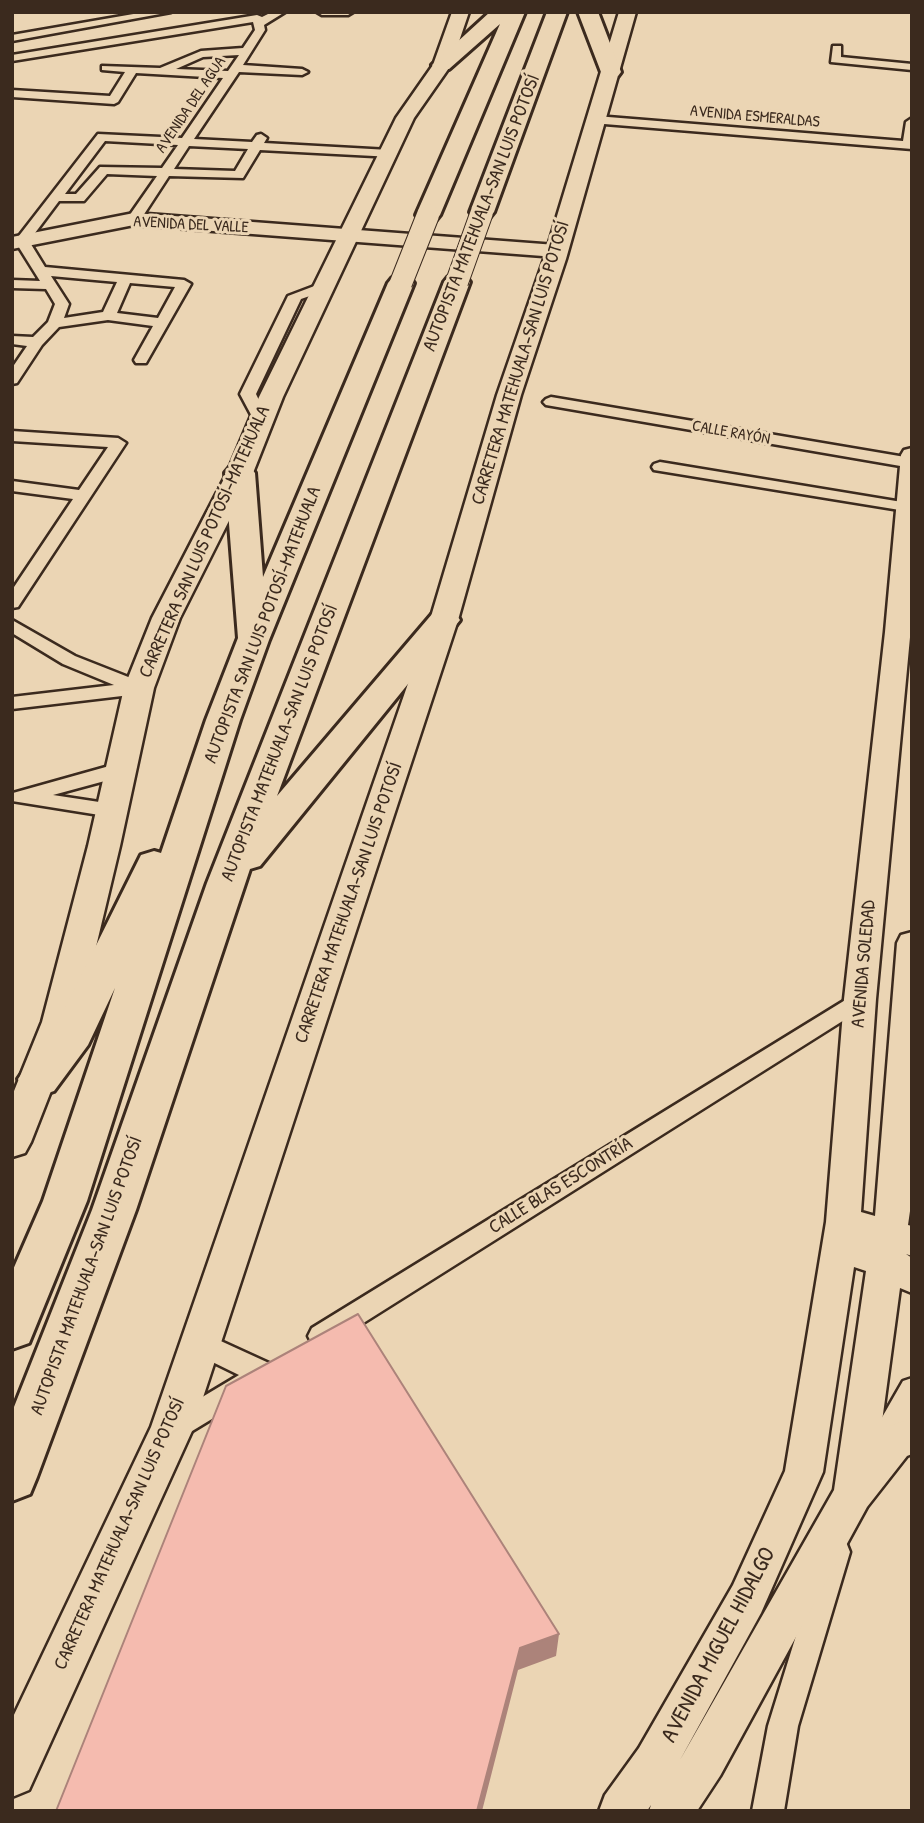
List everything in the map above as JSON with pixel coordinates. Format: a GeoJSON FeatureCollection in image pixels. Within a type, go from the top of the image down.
{"type":"FeatureCollection","features":[{"type":"Feature","properties":{"kind":"highway"},"geometry":{"type":"LineString","coordinates":[[442,65],[502,12]]}},
{"type":"Feature","properties":{"kind":"highway","name":"AUTOPISTA SAN LUIS POTOSÍ-MATEHUALA"},"geometry":{"type":"LineString","coordinates":[[12,1328],[65,1201],[223,720],[253,640],[428,215],[515,12]]}},
{"type":"Feature","properties":{"kind":"highway","name":"AUTOPISTA MATEHUALA-SAN LUIS POTOSÍ"},"geometry":{"type":"LineString","coordinates":[[12,1477],[114,1210],[226,883],[457,282],[556,12]]}},
{"type":"Feature","properties":{"kind":"highway"},"geometry":{"type":"LineString","coordinates":[[588,12],[611,72]]}},
{"type":"Feature","properties":{"kind":"highway"},"geometry":{"type":"LineString","coordinates":[[240,473],[253,640]]}},
{"type":"Feature","properties":{"kind":"highway"},"geometry":{"type":"LineString","coordinates":[[226,883],[444,620]]}},
{"type":"Feature","properties":{"kind":"highway"},"geometry":{"type":"LineString","coordinates":[[39,1079],[73,1034],[223,720]]}},
{"type":"Feature","properties":{"kind":"main road","name":"CARRETERA SAN LUIS POTOSÍ-MATEHUALA"},"geometry":{"type":"LineString","coordinates":[[12,1142],[60,1022],[139,688],[166,618],[240,473],[261,421],[325,286],[342,235],[389,154],[405,118],[442,65],[461,12]]}},
{"type":"Feature","properties":{"kind":"main road","name":"CARRETERA MATEHUALA-SAN LUIS POTOSÍ"},"geometry":{"type":"LineString","coordinates":[[12,1773],[171,1431],[444,620],[509,395],[556,255],[628,12]]}},
{"type":"Feature","properties":{"kind":"street"},"geometry":{"type":"LineString","coordinates":[[12,38],[166,12]]}},
{"type":"Feature","properties":{"kind":"street"},"geometry":{"type":"LineString","coordinates":[[244,12],[257,21]]}},
{"type":"Feature","properties":{"kind":"street"},"geometry":{"type":"LineString","coordinates":[[12,58],[257,21],[279,12]]}},
{"type":"Feature","properties":{"kind":"street"},"geometry":{"type":"LineString","coordinates":[[322,12],[348,12]]}},
{"type":"Feature","properties":{"kind":"street","name":"AVENIDA DEL AGUA"},"geometry":{"type":"LineString","coordinates":[[134,219],[247,51],[260,30],[257,21]]}},
{"type":"Feature","properties":{"kind":"street"},"geometry":{"type":"LineString","coordinates":[[837,48],[835,60],[912,67]]}},
{"type":"Feature","properties":{"kind":"street"},"geometry":{"type":"LineString","coordinates":[[161,71],[201,54],[247,51]]}},
{"type":"Feature","properties":{"kind":"street"},"geometry":{"type":"LineString","coordinates":[[106,68],[303,72]]}},
{"type":"Feature","properties":{"kind":"street"},"geometry":{"type":"LineString","coordinates":[[12,93],[32,99],[114,100],[132,70]]}},
{"type":"Feature","properties":{"kind":"street","name":"AVENIDA ESMERALDAS"},"geometry":{"type":"LineString","coordinates":[[596,120],[910,145]]}},
{"type":"Feature","properties":{"kind":"street"},"geometry":{"type":"LineString","coordinates":[[910,145],[912,122]]}},
{"type":"Feature","properties":{"kind":"street"},"geometry":{"type":"LineString","coordinates":[[29,205],[79,198],[104,170],[239,175],[264,133]]}},
{"type":"Feature","properties":{"kind":"street"},"geometry":{"type":"LineString","coordinates":[[12,380],[37,342],[55,323],[62,304],[42,271],[17,242],[102,137],[389,154]]}},
{"type":"Feature","properties":{"kind":"street","name":"AVENIDA DEL VALLE"},"geometry":{"type":"LineString","coordinates":[[17,242],[134,219],[556,255]]}},
{"type":"Feature","properties":{"kind":"street"},"geometry":{"type":"LineString","coordinates":[[42,271],[184,284],[141,360]]}},
{"type":"Feature","properties":{"kind":"street"},"geometry":{"type":"LineString","coordinates":[[108,316],[126,278]]}},
{"type":"Feature","properties":{"kind":"street"},"geometry":{"type":"LineString","coordinates":[[12,284],[49,285]]}},
{"type":"Feature","properties":{"kind":"street"},"geometry":{"type":"LineString","coordinates":[[55,323],[108,316],[163,323]]}},
{"type":"Feature","properties":{"kind":"street"},"geometry":{"type":"LineString","coordinates":[[12,340],[37,342]]}},
{"type":"Feature","properties":{"kind":"street","name":"CALLE RAYÓN"},"geometry":{"type":"LineString","coordinates":[[551,402],[911,463]]}},
{"type":"Feature","properties":{"kind":"street"},"geometry":{"type":"LineString","coordinates":[[12,436],[118,443],[12,603]]}},
{"type":"Feature","properties":{"kind":"street","name":"AVENIDA SOLEDAD"},"geometry":{"type":"LineString","coordinates":[[804,1472],[841,1235],[860,999],[905,633],[912,455]]}},
{"type":"Feature","properties":{"kind":"street"},"geometry":{"type":"LineString","coordinates":[[660,467],[908,508]]}},
{"type":"Feature","properties":{"kind":"street"},"geometry":{"type":"LineString","coordinates":[[12,486],[84,495]]}},
{"type":"Feature","properties":{"kind":"street"},"geometry":{"type":"LineString","coordinates":[[12,625],[69,660],[139,688]]}},
{"type":"Feature","properties":{"kind":"street"},"geometry":{"type":"LineString","coordinates":[[12,703],[139,688]]}},
{"type":"Feature","properties":{"kind":"street"},"geometry":{"type":"LineString","coordinates":[[16,798],[120,770]]}},
{"type":"Feature","properties":{"kind":"street"},"geometry":{"type":"LineString","coordinates":[[16,798],[112,810]]}},
{"type":"Feature","properties":{"kind":"street"},"geometry":{"type":"LineString","coordinates":[[768,1811],[783,1726],[853,1494],[900,1253],[896,1187],[912,943]]}},
{"type":"Feature","properties":{"kind":"street","name":"CALLE BLAS ESCONTRÍA"},"geometry":{"type":"LineString","coordinates":[[171,1431],[860,999]]}},
{"type":"Feature","properties":{"kind":"street"},"geometry":{"type":"LineString","coordinates":[[841,1235],[900,1253]]}},
{"type":"Feature","properties":{"kind":"street"},"geometry":{"type":"LineString","coordinates":[[201,1344],[262,1373]]}},
{"type":"Feature","properties":{"kind":"street"},"geometry":{"type":"LineString","coordinates":[[853,1494],[912,1390]]}},
{"type":"Feature","properties":{"kind":"street"},"geometry":{"type":"LineString","coordinates":[[853,1494],[894,1442],[912,1436]]}},
{"type":"Feature","properties":{"kind":"street","name":"AVENIDA MIGUEL HIDALGO"},"geometry":{"type":"LineString","coordinates":[[621,1811],[654,1763],[747,1599],[804,1472]]}},
{"type":"Feature","properties":{"kind":"street","name":"AVENIDA MIGUEL HIDALGO"},"geometry":{"type":"LineString","coordinates":[[686,1803],[705,1760],[853,1494]]}},
{"type":"Feature","properties":{"kind":"building"},"geometry":{"type":"Polygon","coordinates":[[[358,1314],[559,1634],[520,1648],[477,1811],[56,1811],[226,1386],[358,1314]]]}}]}
